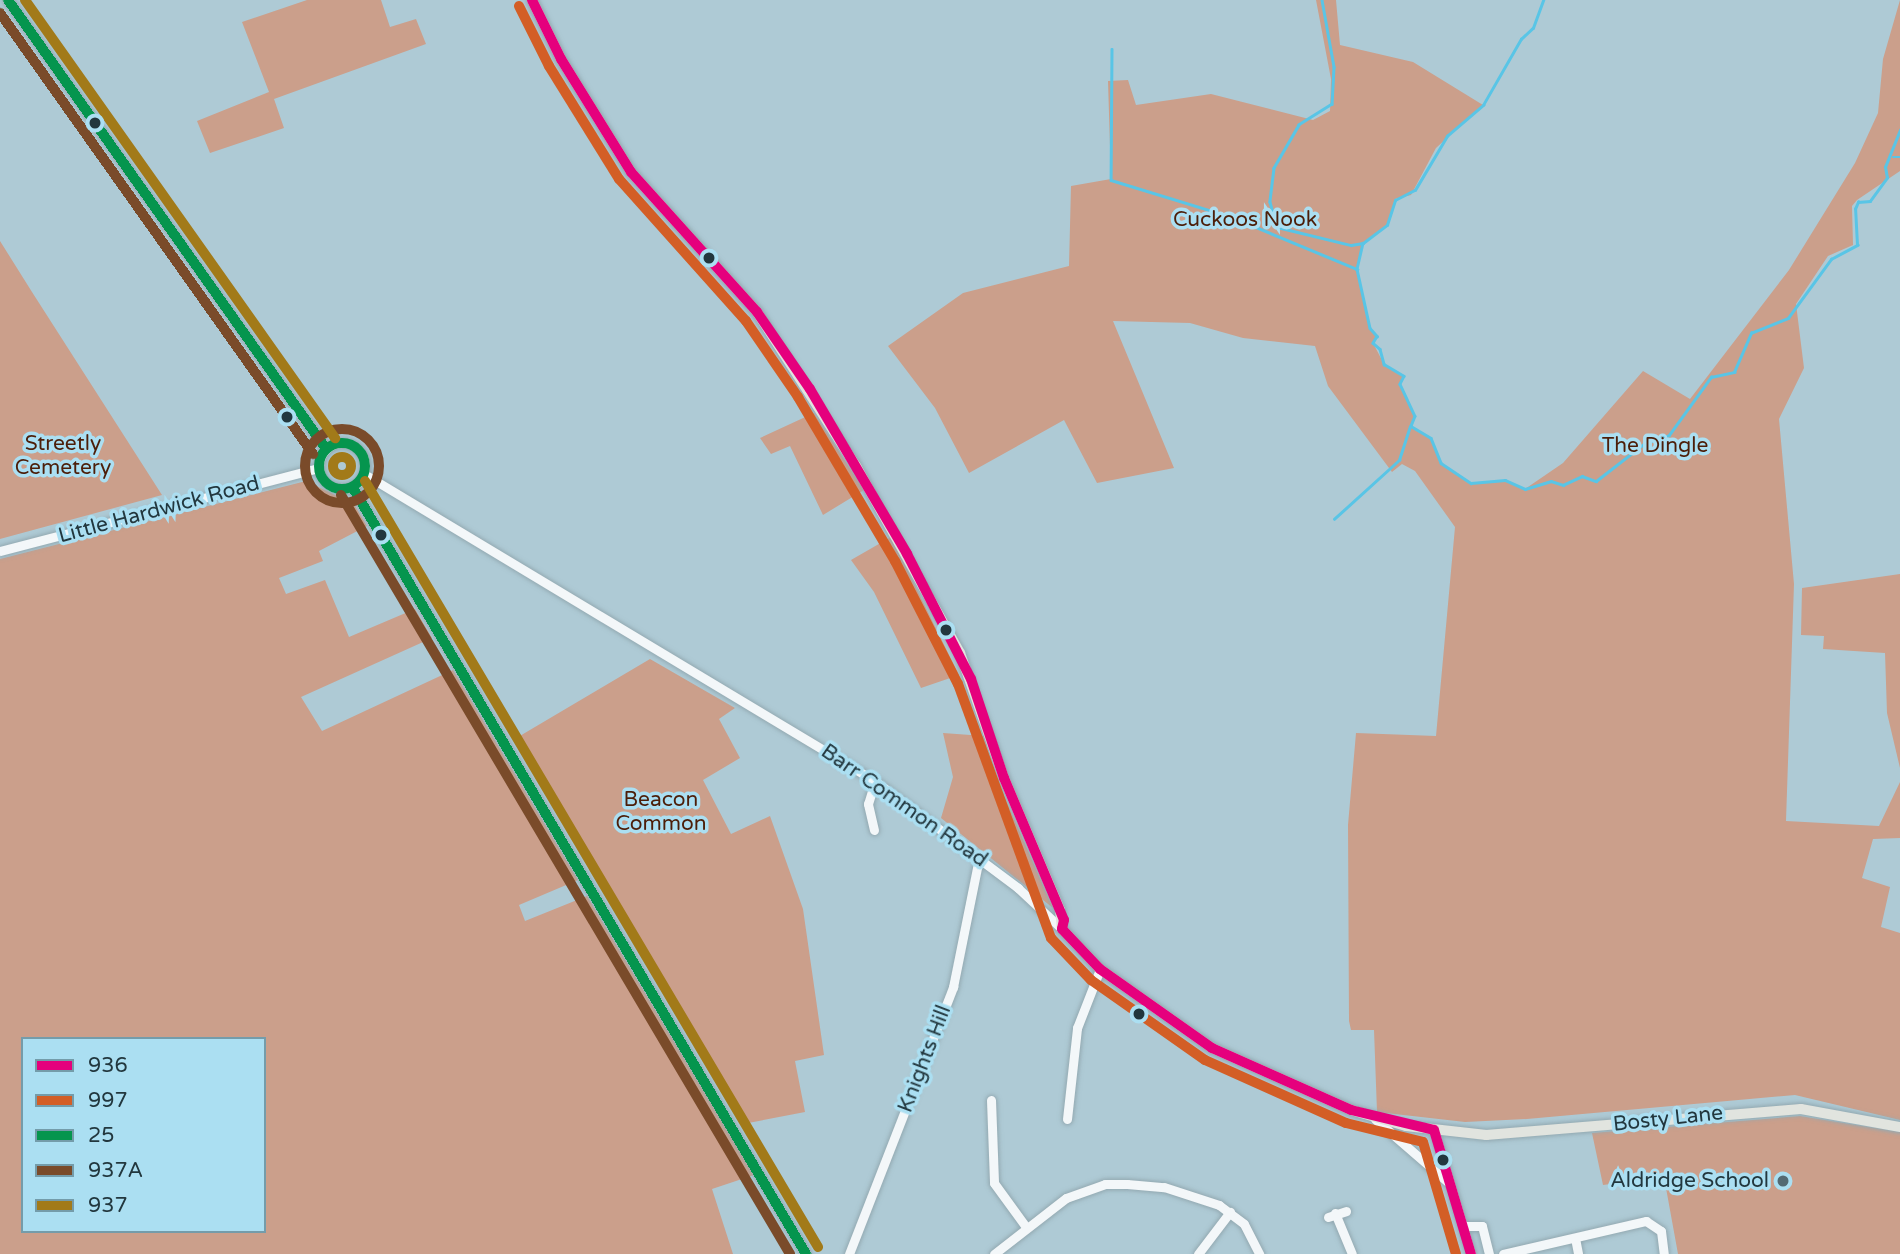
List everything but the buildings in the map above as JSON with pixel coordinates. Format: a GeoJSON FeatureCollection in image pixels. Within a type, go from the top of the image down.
{"type":"FeatureCollection","features":[{"type":"Feature","properties":{"kind":"main road"},"geometry":{"type":"LineString","coordinates":[[532,0],[561,59],[631,172],[757,312],[810,389],[907,554],[971,679],[1004,779],[1060,910],[1062,929]]}},
{"type":"Feature","properties":{"kind":"main road","name":"Barr Common Road"},"geometry":{"type":"LineString","coordinates":[[1062,929],[1100,969],[1212,1048],[1375,1119],[1434,1130]]}},
{"type":"Feature","properties":{"kind":"main road","name":"Bosty Lane"},"geometry":{"type":"LineString","coordinates":[[1434,1130],[1525,1133],[1790,1109],[1900,1128]]}},
{"type":"Feature","properties":{"kind":"street"},"geometry":{"type":"LineString","coordinates":[[8,0],[324,446]]}},
{"type":"Feature","properties":{"kind":"street"},"geometry":{"type":"LineString","coordinates":[[338,442],[355,451],[366,464],[366,475],[353,488],[337,487],[318,468],[324,446],[338,442]]}},
{"type":"Feature","properties":{"kind":"street","name":"Little Hardwick Road"},"geometry":{"type":"LineString","coordinates":[[0,551],[318,468]]}},
{"type":"Feature","properties":{"kind":"street","name":"Barr Common Road"},"geometry":{"type":"LineString","coordinates":[[366,475],[876,781],[979,858],[1062,929]]}},
{"type":"Feature","properties":{"kind":"street"},"geometry":{"type":"LineString","coordinates":[[353,488],[806,1254]]}},
{"type":"Feature","properties":{"kind":"street"},"geometry":{"type":"LineString","coordinates":[[874,830],[868,804],[876,781]]}},
{"type":"Feature","properties":{"kind":"street","name":"Knights Hill"},"geometry":{"type":"LineString","coordinates":[[849,1254],[953,987],[967,942],[979,858]]}},
{"type":"Feature","properties":{"kind":"street"},"geometry":{"type":"LineString","coordinates":[[1067,1119],[1077,1028],[1100,969]]}},
{"type":"Feature","properties":{"kind":"street"},"geometry":{"type":"LineString","coordinates":[[991,1100],[989,1116],[994,1183],[1026,1227]]}},
{"type":"Feature","properties":{"kind":"street"},"geometry":{"type":"LineString","coordinates":[[989,1116],[1001,1116]]}},
{"type":"Feature","properties":{"kind":"street"},"geometry":{"type":"LineString","coordinates":[[1375,1119],[1451,1186]]}},
{"type":"Feature","properties":{"kind":"street"},"geometry":{"type":"LineString","coordinates":[[1434,1130],[1471,1254]]}},
{"type":"Feature","properties":{"kind":"street"},"geometry":{"type":"LineString","coordinates":[[995,1254],[1066,1198],[1105,1184],[1164,1187],[1199,1196],[1230,1212],[1251,1234],[1259,1254]]}},
{"type":"Feature","properties":{"kind":"street"},"geometry":{"type":"LineString","coordinates":[[1346,1211],[1332,1215],[1352,1254]]}},
{"type":"Feature","properties":{"kind":"street"},"geometry":{"type":"LineString","coordinates":[[1198,1254],[1230,1212]]}},
{"type":"Feature","properties":{"kind":"street"},"geometry":{"type":"LineString","coordinates":[[1503,1254],[1651,1222],[1661,1231],[1664,1254]]}},
{"type":"Feature","properties":{"kind":"street"},"geometry":{"type":"LineString","coordinates":[[1463,1226],[1482,1226],[1489,1254]]}},
{"type":"Feature","properties":{"kind":"street"},"geometry":{"type":"LineString","coordinates":[[1575,1238],[1578,1254]]}},
{"type":"Feature","properties":{"kind":"green space"},"geometry":{"type":"Polygon","coordinates":[[[307,0],[381,0],[390,27],[416,19],[426,44],[274,99],[284,128],[210,153],[197,121],[269,92],[242,22],[307,0]]]}},
{"type":"Feature","properties":{"kind":"green space"},"geometry":{"type":"Polygon","coordinates":[[[1316,0],[1336,0],[1340,45],[1413,62],[1483,105],[1436,148],[1411,195],[1395,199],[1387,225],[1363,243],[1357,269],[1370,328],[1377,336],[1373,343],[1384,364],[1404,376],[1400,384],[1415,416],[1411,426],[1431,438],[1441,463],[1471,483],[1505,480],[1525,489],[1563,463],[1643,371],[1690,399],[1789,270],[1855,163],[1878,113],[1883,59],[1900,0],[1900,171],[1852,206],[1853,245],[1828,256],[1796,304],[1804,368],[1779,419],[1794,584],[1786,821],[1879,826],[1900,782],[1900,838],[1873,839],[1862,878],[1890,887],[1881,927],[1900,933],[1900,1120],[1795,1095],[1465,1122],[1377,1112],[1374,1030],[1351,1030],[1349,1021],[1348,825],[1356,733],[1436,736],[1455,527],[1415,471],[1402,464],[1392,472],[1328,386],[1315,346],[1243,338],[1190,323],[1113,321],[1174,468],[1097,483],[1064,420],[969,473],[935,408],[888,346],[963,293],[1069,266],[1071,186],[1111,179],[1108,81],[1128,80],[1136,105],[1211,94],[1313,120],[1330,111],[1331,79],[1316,0]]]}},
{"type":"Feature","properties":{"kind":"green space","name":"Streetly Cemetery"},"geometry":{"type":"Polygon","coordinates":[[[0,241],[32,292],[162,495],[0,539],[0,241]]]}},
{"type":"Feature","properties":{"kind":"green space"},"geometry":{"type":"Polygon","coordinates":[[[814,413],[864,490],[823,515],[790,446],[771,454],[760,438],[814,413]]]}},
{"type":"Feature","properties":{"kind":"green space"},"geometry":{"type":"Polygon","coordinates":[[[306,481],[354,504],[367,526],[319,551],[323,561],[279,578],[286,594],[325,580],[349,637],[415,609],[432,638],[301,697],[322,731],[453,670],[578,880],[519,905],[525,921],[587,896],[754,1175],[712,1189],[733,1254],[0,1254],[0,559],[306,481]]]}},
{"type":"Feature","properties":{"kind":"green space"},"geometry":{"type":"Polygon","coordinates":[[[891,537],[959,675],[921,688],[874,592],[851,560],[891,537]]]}},
{"type":"Feature","properties":{"kind":"green space"},"geometry":{"type":"Polygon","coordinates":[[[1900,574],[1900,768],[1887,713],[1885,653],[1823,649],[1824,636],[1801,635],[1802,588],[1900,574]]]}},
{"type":"Feature","properties":{"kind":"green space","name":"Beacon Common"},"geometry":{"type":"Polygon","coordinates":[[[650,659],[735,708],[719,719],[740,758],[703,780],[731,834],[770,816],[803,909],[824,1055],[795,1061],[805,1112],[743,1124],[513,740],[650,659]]]}},
{"type":"Feature","properties":{"kind":"green space"},"geometry":{"type":"Polygon","coordinates":[[[943,733],[984,736],[998,782],[1053,908],[941,818],[953,777],[943,733]]]}},
{"type":"Feature","properties":{"kind":"green space","name":"Aldridge School"},"geometry":{"type":"Polygon","coordinates":[[[1800,1116],[1900,1132],[1900,1254],[1678,1254],[1664,1177],[1603,1185],[1592,1133],[1800,1116]]]}},
{"type":"Feature","properties":{"kind":"waterway"},"geometry":{"type":"LineString","coordinates":[[1322,0],[1334,67],[1332,104],[1299,125],[1274,168],[1270,202],[1277,227],[1351,245],[1363,243],[1357,269],[1370,328],[1377,336],[1373,343],[1380,349],[1384,364],[1404,376],[1400,384],[1415,416],[1411,426],[1431,438],[1441,463],[1471,483],[1505,480],[1525,489],[1551,481],[1563,485],[1582,476],[1596,481],[1645,443],[1669,435],[1711,377],[1734,372],[1751,333],[1788,318],[1831,259],[1857,245],[1855,209],[1858,202],[1870,201],[1887,178],[1885,167],[1900,130]]}},
{"type":"Feature","properties":{"kind":"waterway"},"geometry":{"type":"LineString","coordinates":[[1363,243],[1387,225],[1395,200],[1415,190],[1447,136],[1483,105],[1521,39],[1533,28],[1543,0]]}},
{"type":"Feature","properties":{"kind":"waterway"},"geometry":{"type":"LineString","coordinates":[[1112,49],[1111,180],[1229,216],[1357,269]]}},
{"type":"Feature","properties":{"kind":"waterway"},"geometry":{"type":"LineString","coordinates":[[1893,157],[1900,157]]}},
{"type":"Feature","properties":{"kind":"waterway"},"geometry":{"type":"LineString","coordinates":[[1334,519],[1399,460],[1410,427]]}},
{"type":"Feature","properties":{"kind":"transit line","name":"25"},"geometry":{"type":"LineString","coordinates":[[8,0],[324,446]]}},
{"type":"Feature","properties":{"kind":"transit line","name":"937"},"geometry":{"type":"LineString","coordinates":[[25,0],[335,438]]}},
{"type":"Feature","properties":{"kind":"transit line","name":"936"},"geometry":{"type":"LineString","coordinates":[[532,0],[561,59],[631,172],[757,312],[810,389],[907,554],[971,679],[1004,778],[1064,920],[1062,929],[1100,969],[1212,1048],[1351,1110],[1434,1130],[1471,1254]]}},
{"type":"Feature","properties":{"kind":"transit line","name":"997"},"geometry":{"type":"LineString","coordinates":[[519,6],[549,66],[619,179],[746,321],[798,397],[895,561],[958,684],[1051,938],[1091,980],[1205,1060],[1346,1123],[1423,1142],[1456,1254]]}},
{"type":"Feature","properties":{"kind":"transit line","name":"937A"},"geometry":{"type":"LineString","coordinates":[[0,13],[313,454]]}},
{"type":"Feature","properties":{"kind":"transit line","name":"937A"},"geometry":{"type":"LineString","coordinates":[[342,429],[363,435],[373,445],[379,466],[373,487],[363,497],[342,503],[321,497],[311,487],[305,466],[311,445],[321,435],[342,429]]}},
{"type":"Feature","properties":{"kind":"transit line","name":"25"},"geometry":{"type":"LineString","coordinates":[[342,443],[358,450],[365,466],[358,482],[342,489],[326,482],[319,466],[326,450],[342,443]]}},
{"type":"Feature","properties":{"kind":"transit line","name":"937"},"geometry":{"type":"LineString","coordinates":[[342,457],[348,460],[351,466],[348,472],[342,475],[336,472],[333,466],[336,460],[342,457]]}},
{"type":"Feature","properties":{"kind":"transit line","name":"937"},"geometry":{"type":"LineString","coordinates":[[365,481],[818,1247]]}},
{"type":"Feature","properties":{"kind":"transit line","name":"25"},"geometry":{"type":"LineString","coordinates":[[353,488],[806,1254]]}},
{"type":"Feature","properties":{"kind":"transit line","name":"937A"},"geometry":{"type":"LineString","coordinates":[[341,495],[790,1254]]}},
{"type":"Feature","properties":{"kind":"place","name":"Aldridge School"},"geometry":{"type":"Point","coordinates":[1783,1181]}},
{"type":"Feature","properties":{"kind":"park label","name":"Cuckoos Nook"},"geometry":{"type":"Point","coordinates":[1245,220]}},
{"type":"Feature","properties":{"kind":"park label","name":"The Dingle"},"geometry":{"type":"Point","coordinates":[1655,446]}}]}
